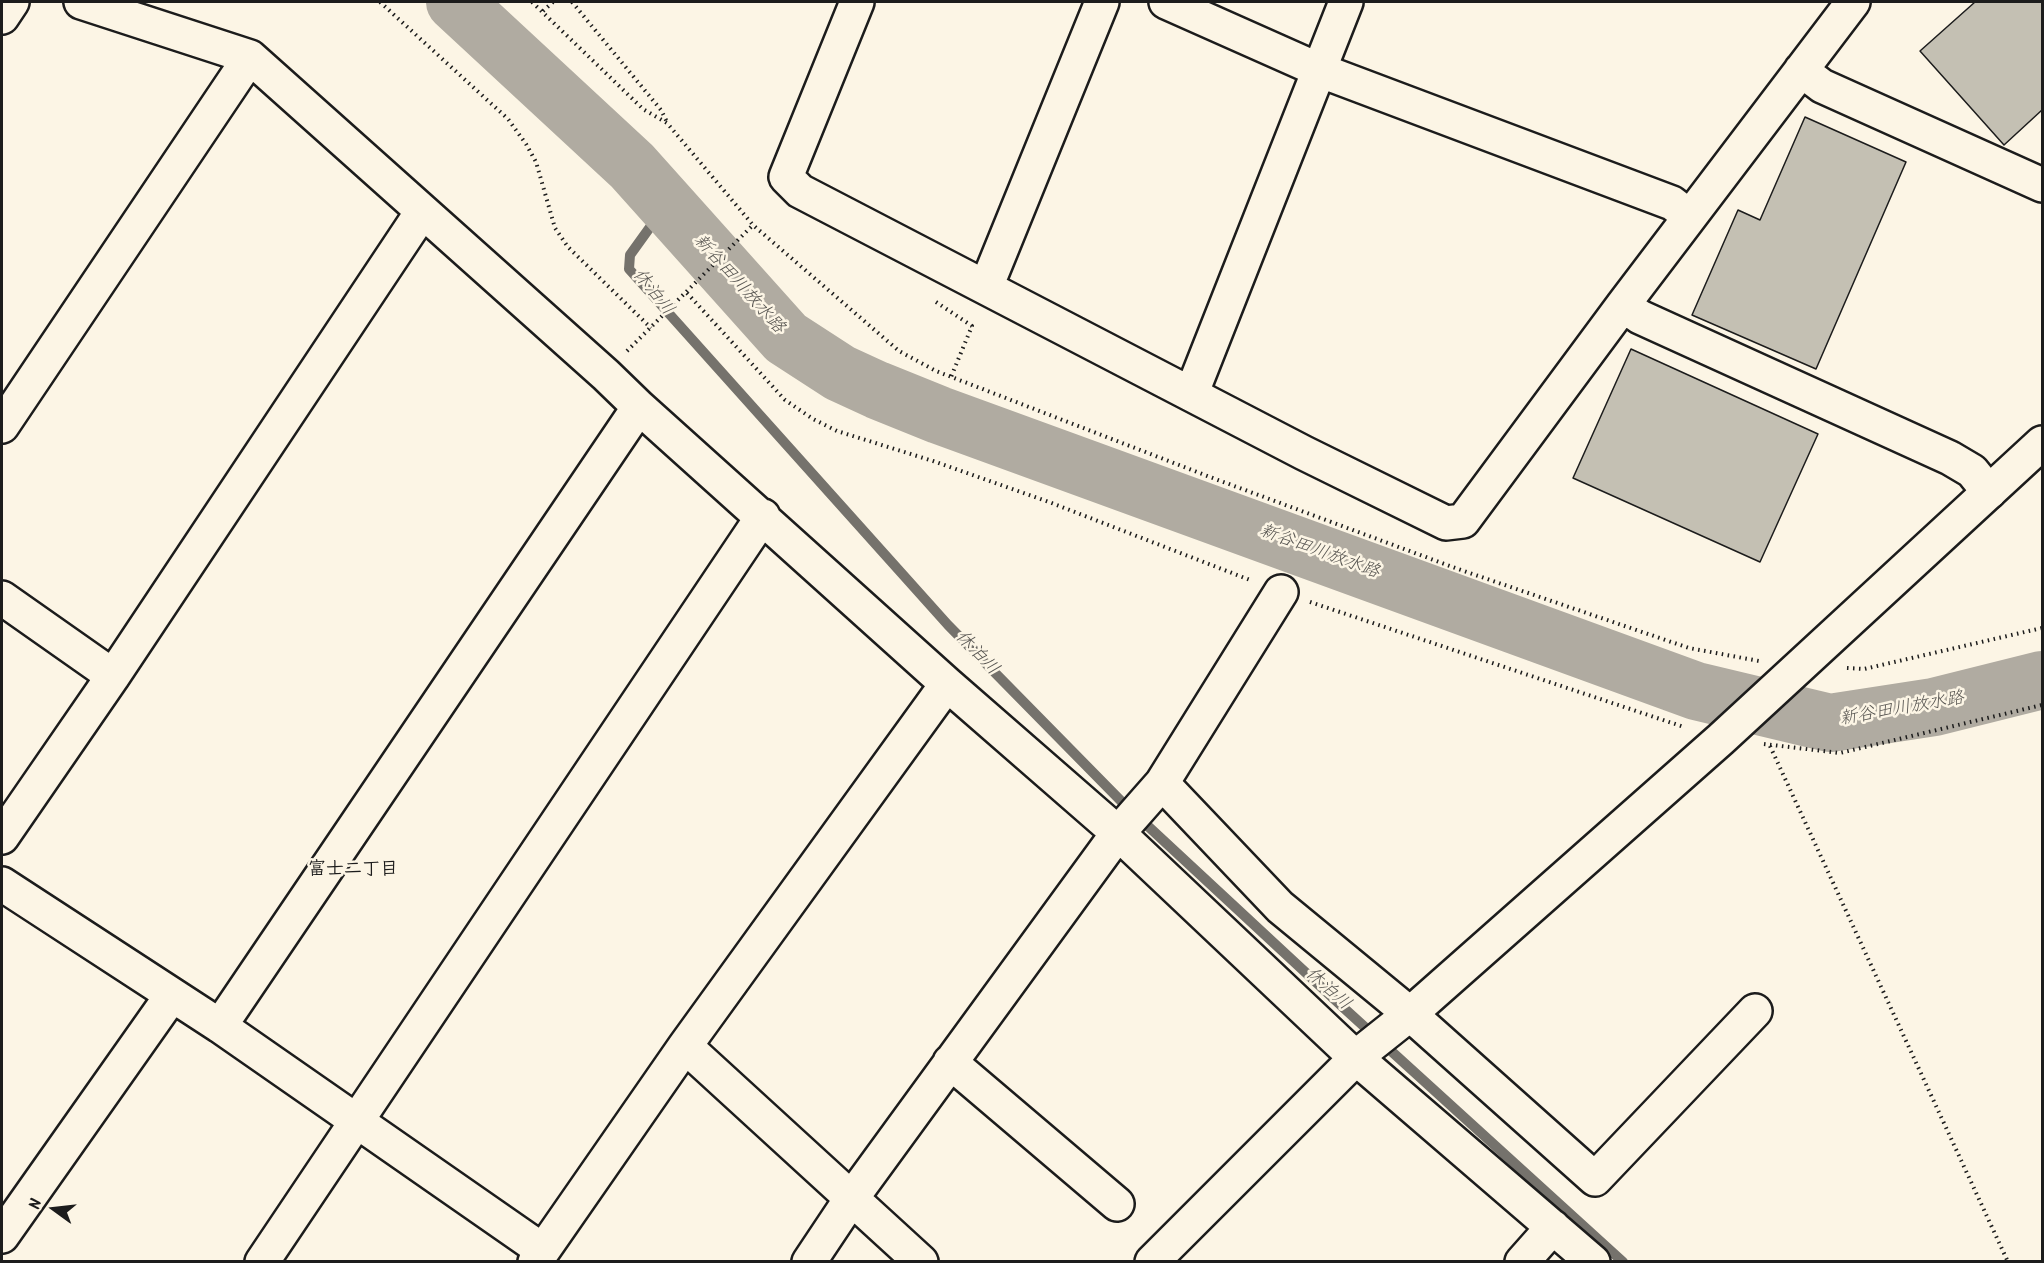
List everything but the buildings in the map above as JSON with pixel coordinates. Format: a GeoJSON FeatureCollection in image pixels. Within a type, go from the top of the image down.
{"type":"FeatureCollection","features":[{"type":"Feature","properties":{"kind":"street"},"geometry":{"type":"LineString","coordinates":[[2,17],[12,2]]}},
{"type":"Feature","properties":{"kind":"street"},"geometry":{"type":"LineString","coordinates":[[81,2],[250,57],[763,516],[947,684],[1118,833],[1359,1056],[1593,1262]]}},
{"type":"Feature","properties":{"kind":"street"},"geometry":{"type":"LineString","coordinates":[[857,2],[786,177],[800,191],[1304,453],[1446,524],[1463,521],[1689,216],[1853,2]]}},
{"type":"Feature","properties":{"kind":"street"},"geometry":{"type":"LineString","coordinates":[[986,287],[1102,2]]}},
{"type":"Feature","properties":{"kind":"street"},"geometry":{"type":"LineString","coordinates":[[1166,2],[1319,70],[1672,203],[1689,216]]}},
{"type":"Feature","properties":{"kind":"street"},"geometry":{"type":"LineString","coordinates":[[1196,381],[1346,2]]}},
{"type":"Feature","properties":{"kind":"street"},"geometry":{"type":"LineString","coordinates":[[2,426],[250,57]]}},
{"type":"Feature","properties":{"kind":"street"},"geometry":{"type":"LineString","coordinates":[[1801,70],[1822,86],[2043,185]]}},
{"type":"Feature","properties":{"kind":"street"},"geometry":{"type":"LineString","coordinates":[[2,837],[113,676],[422,212]]}},
{"type":"Feature","properties":{"kind":"street"},"geometry":{"type":"LineString","coordinates":[[1623,305],[1640,317],[1950,458],[1972,471],[1989,492]]}},
{"type":"Feature","properties":{"kind":"street"},"geometry":{"type":"LineString","coordinates":[[220,1026],[639,407]]}},
{"type":"Feature","properties":{"kind":"street"},"geometry":{"type":"LineString","coordinates":[[1152,1262],[1359,1056],[1721,740],[2043,443]]}},
{"type":"Feature","properties":{"kind":"street"},"geometry":{"type":"LineString","coordinates":[[262,1262],[763,516]]}},
{"type":"Feature","properties":{"kind":"street"},"geometry":{"type":"LineString","coordinates":[[809,1262],[851,1198],[1118,833],[1162,783],[1281,592]]}},
{"type":"Feature","properties":{"kind":"street"},"geometry":{"type":"LineString","coordinates":[[2,598],[113,676]]}},
{"type":"Feature","properties":{"kind":"street"},"geometry":{"type":"LineString","coordinates":[[2,884],[220,1026],[358,1121],[538,1256],[685,1046],[947,684]]}},
{"type":"Feature","properties":{"kind":"street"},"geometry":{"type":"LineString","coordinates":[[1162,783],[1280,907],[1401,1021],[1595,1179],[1755,1011]]}},
{"type":"Feature","properties":{"kind":"street"},"geometry":{"type":"LineString","coordinates":[[2,1236],[172,995]]}},
{"type":"Feature","properties":{"kind":"street"},"geometry":{"type":"LineString","coordinates":[[685,1046],[921,1262]]}},
{"type":"Feature","properties":{"kind":"street"},"geometry":{"type":"LineString","coordinates":[[950,1062],[1117,1204]]}},
{"type":"Feature","properties":{"kind":"street"},"geometry":{"type":"LineString","coordinates":[[1522,1262],[1553,1227]]}},
{"type":"Feature","properties":{"kind":"path"},"geometry":{"type":"LineString","coordinates":[[380,2],[508,119],[536,162],[555,228],[568,247],[651,328]]}},
{"type":"Feature","properties":{"kind":"path"},"geometry":{"type":"LineString","coordinates":[[532,2],[643,109],[667,123]]}},
{"type":"Feature","properties":{"kind":"path"},"geometry":{"type":"LineString","coordinates":[[543,11],[553,2]]}},
{"type":"Feature","properties":{"kind":"path"},"geometry":{"type":"LineString","coordinates":[[572,2],[662,110],[667,123],[753,225],[899,351],[936,371],[1220,481],[1458,569],[1689,648],[1791,674],[1864,669],[2043,628]]}},
{"type":"Feature","properties":{"kind":"path"},"geometry":{"type":"LineString","coordinates":[[633,345],[753,225]]}},
{"type":"Feature","properties":{"kind":"path"},"geometry":{"type":"LineString","coordinates":[[687,293],[785,400],[813,419],[837,431],[933,461],[1049,502],[1281,592],[1721,740],[1840,753],[2043,705]]}},
{"type":"Feature","properties":{"kind":"path"},"geometry":{"type":"LineString","coordinates":[[945,309],[972,327],[951,377]]}},
{"type":"Feature","properties":{"kind":"path"},"geometry":{"type":"LineString","coordinates":[[1769,745],[2008,1262]]}},
{"type":"Feature","properties":{"kind":"waterway","name":"新谷田川放水路"},"geometry":{"type":"LineString","coordinates":[[455,2],[632,166],[786,338],[840,373],[877,390],[939,415],[1696,691],[1830,723],[1934,707],[2042,680]]}},
{"type":"Feature","properties":{"kind":"waterway","name":"休泊川"},"geometry":{"type":"LineString","coordinates":[[666,205],[630,255],[629,269],[948,625],[1123,803],[1623,1262]]}},
{"type":"Feature","properties":{"kind":"district","name":"富士二丁目"},"geometry":{"type":"Point","coordinates":[353,871]}}]}
